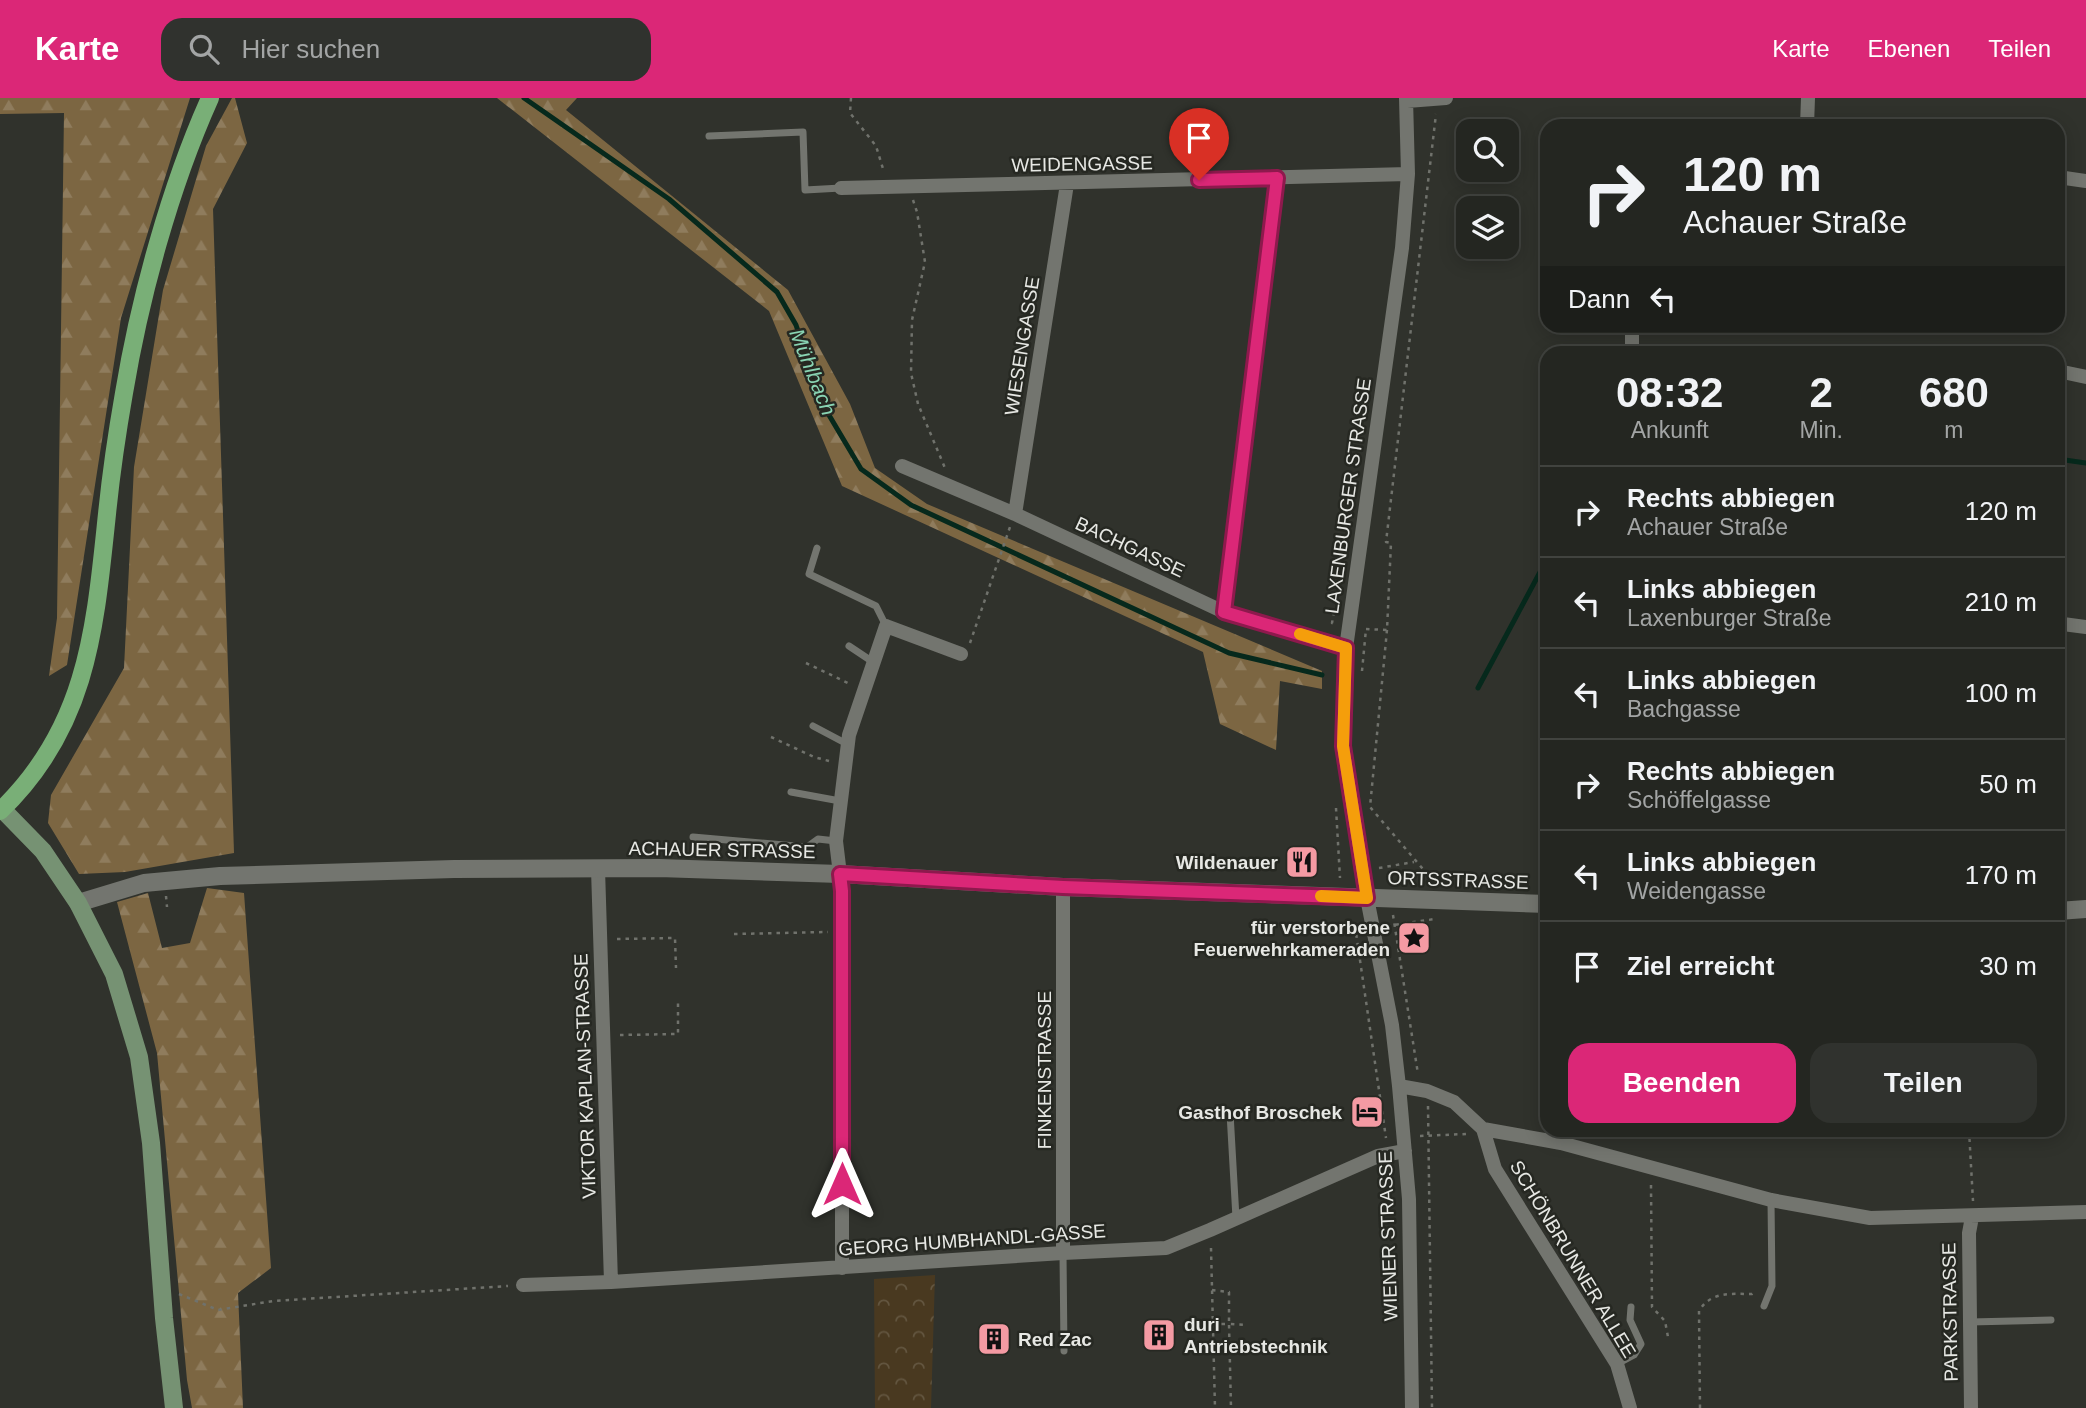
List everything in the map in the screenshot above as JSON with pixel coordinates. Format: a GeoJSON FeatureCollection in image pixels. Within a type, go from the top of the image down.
{"type":"FeatureCollection","features":[{"type":"Feature","properties":{"kind":"main road"},"geometry":{"type":"LineString","coordinates":[[174,1408],[151,1143],[139,1057],[114,974],[78,902],[43,851],[1,810],[21,790],[43,761],[63,725],[82,680],[97,609],[112,474],[132,347],[179,179],[208,102]]}},
{"type":"Feature","properties":{"kind":"street"},"geometry":{"type":"LineString","coordinates":[[1807,119],[1808,98]]}},
{"type":"Feature","properties":{"kind":"street"},"geometry":{"type":"LineString","coordinates":[[1407,99],[1441,103]]}},
{"type":"Feature","properties":{"kind":"street","name":"LAXENBURGER STRASSE"},"geometry":{"type":"LineString","coordinates":[[1367,898],[1343,746],[1346,648],[1402,248],[1408,174],[1407,99]]}},
{"type":"Feature","properties":{"kind":"street","name":"WEIDENGASSE"},"geometry":{"type":"LineString","coordinates":[[841,188],[1408,174]]}},
{"type":"Feature","properties":{"kind":"street"},"geometry":{"type":"LineString","coordinates":[[1224,612],[1277,178]]}},
{"type":"Feature","properties":{"kind":"street"},"geometry":{"type":"LineString","coordinates":[[2065,178],[2086,181]]}},
{"type":"Feature","properties":{"kind":"street","name":"WIESENGASSE"},"geometry":{"type":"LineString","coordinates":[[1015,514],[1067,184]]}},
{"type":"Feature","properties":{"kind":"street"},"geometry":{"type":"LineString","coordinates":[[2065,372],[2086,377]]}},
{"type":"Feature","properties":{"kind":"street","name":"BACHGASSE"},"geometry":{"type":"LineString","coordinates":[[902,466],[1015,514],[1224,612],[1346,648]]}},
{"type":"Feature","properties":{"kind":"street"},"geometry":{"type":"LineString","coordinates":[[2065,624],[2086,627]]}},
{"type":"Feature","properties":{"kind":"street"},"geometry":{"type":"LineString","coordinates":[[842,1268],[842,932],[836,841],[848,744],[886,626],[961,654]]}},
{"type":"Feature","properties":{"kind":"street","name":"ACHAUER STRASSE"},"geometry":{"type":"LineString","coordinates":[[78,902],[144,883],[220,876],[454,869],[659,868],[1367,898]]}},
{"type":"Feature","properties":{"kind":"street","name":"VIKTOR KAPLAN-STRASSE"},"geometry":{"type":"LineString","coordinates":[[598,869],[611,1282]]}},
{"type":"Feature","properties":{"kind":"street","name":"FINKENSTRASSE"},"geometry":{"type":"LineString","coordinates":[[1063,887],[1063,1253]]}},
{"type":"Feature","properties":{"kind":"street","name":"ORTSSTRASSE"},"geometry":{"type":"LineString","coordinates":[[1367,898],[1390,892],[1451,901],[1540,904]]}},
{"type":"Feature","properties":{"kind":"street","name":"WIENER STRASSE"},"geometry":{"type":"LineString","coordinates":[[1367,898],[1392,1025],[1405,1151],[1409,1199],[1412,1408]]}},
{"type":"Feature","properties":{"kind":"street"},"geometry":{"type":"LineString","coordinates":[[2065,910],[2086,909]]}},
{"type":"Feature","properties":{"kind":"street"},"geometry":{"type":"LineString","coordinates":[[1399,1086],[1427,1091],[1454,1102],[1483,1129],[1561,1143],[1772,1200],[1870,1218],[2086,1212]]}},
{"type":"Feature","properties":{"kind":"street","name":"SCHÖNBRUNNER ALLEE"},"geometry":{"type":"LineString","coordinates":[[1483,1129],[1495,1169],[1617,1364],[1630,1408]]}},
{"type":"Feature","properties":{"kind":"street","name":"GEORG HUMBHANDL-GASSE"},"geometry":{"type":"LineString","coordinates":[[523,1285],[1166,1248],[1378,1156],[1405,1151]]}},
{"type":"Feature","properties":{"kind":"street","name":"PARKSTRASSE"},"geometry":{"type":"LineString","coordinates":[[1970,1408],[1969,1233],[1972,1217]]}},
{"type":"Feature","properties":{"kind":"lane"},"geometry":{"type":"LineString","coordinates":[[709,136],[803,132],[805,190],[841,188]]}},
{"type":"Feature","properties":{"kind":"lane"},"geometry":{"type":"LineString","coordinates":[[817,548],[809,574],[876,606],[886,626]]}},
{"type":"Feature","properties":{"kind":"lane"},"geometry":{"type":"LineString","coordinates":[[849,646],[873,663]]}},
{"type":"Feature","properties":{"kind":"lane"},"geometry":{"type":"LineString","coordinates":[[813,726],[848,744]]}},
{"type":"Feature","properties":{"kind":"lane"},"geometry":{"type":"LineString","coordinates":[[790,792],[841,801]]}},
{"type":"Feature","properties":{"kind":"lane"},"geometry":{"type":"LineString","coordinates":[[694,837],[807,846],[818,839],[836,841]]}},
{"type":"Feature","properties":{"kind":"lane"},"geometry":{"type":"LineString","coordinates":[[1230,1113],[1236,1219]]}},
{"type":"Feature","properties":{"kind":"lane"},"geometry":{"type":"LineString","coordinates":[[1764,1306],[1772,1286],[1772,1200]]}},
{"type":"Feature","properties":{"kind":"lane"},"geometry":{"type":"LineString","coordinates":[[1063,1253],[1063,1351]]}},
{"type":"Feature","properties":{"kind":"lane"},"geometry":{"type":"LineString","coordinates":[[1617,1364],[1634,1355],[1642,1344],[1630,1320],[1630,1307]]}},
{"type":"Feature","properties":{"kind":"lane"},"geometry":{"type":"LineString","coordinates":[[1970,1322],[2051,1320]]}},
{"type":"Feature","properties":{"kind":"path"},"geometry":{"type":"LineString","coordinates":[[851,98],[850,113],[876,146],[889,186]]}},
{"type":"Feature","properties":{"kind":"path"},"geometry":{"type":"LineString","coordinates":[[1356,929],[1434,920],[1451,901],[1370,807],[1387,630],[1391,543],[1386,542],[1441,103]]}},
{"type":"Feature","properties":{"kind":"path"},"geometry":{"type":"LineString","coordinates":[[908,186],[917,212],[925,262],[912,320],[911,373],[918,404],[952,487]]}},
{"type":"Feature","properties":{"kind":"path"},"geometry":{"type":"LineString","coordinates":[[961,654],[972,640],[1007,534]]}},
{"type":"Feature","properties":{"kind":"path"},"geometry":{"type":"LineString","coordinates":[[1362,680],[1366,629],[1387,630]]}},
{"type":"Feature","properties":{"kind":"path"},"geometry":{"type":"LineString","coordinates":[[806,663],[864,690]]}},
{"type":"Feature","properties":{"kind":"path"},"geometry":{"type":"LineString","coordinates":[[771,737],[814,757],[845,765]]}},
{"type":"Feature","properties":{"kind":"path"},"geometry":{"type":"LineString","coordinates":[[1391,866],[1390,892],[1418,1073],[1427,1091],[1432,1408]]}},
{"type":"Feature","properties":{"kind":"path"},"geometry":{"type":"LineString","coordinates":[[1380,879],[1390,892]]}},
{"type":"Feature","properties":{"kind":"path"},"geometry":{"type":"LineString","coordinates":[[734,934],[842,932]]}},
{"type":"Feature","properties":{"kind":"path"},"geometry":{"type":"LineString","coordinates":[[600,939],[675,938],[676,968]]}},
{"type":"Feature","properties":{"kind":"path"},"geometry":{"type":"LineString","coordinates":[[603,1035],[678,1034],[678,1001]]}},
{"type":"Feature","properties":{"kind":"path"},"geometry":{"type":"LineString","coordinates":[[1969,1137],[1972,1217]]}},
{"type":"Feature","properties":{"kind":"path"},"geometry":{"type":"LineString","coordinates":[[1651,1168],[1652,1307],[1665,1321],[1668,1337]]}},
{"type":"Feature","properties":{"kind":"path"},"geometry":{"type":"LineString","coordinates":[[1210,1230],[1215,1408]]}},
{"type":"Feature","properties":{"kind":"path"},"geometry":{"type":"LineString","coordinates":[[162,1292],[181,1295],[219,1310],[273,1301],[523,1285]]}},
{"type":"Feature","properties":{"kind":"path"},"geometry":{"type":"LineString","coordinates":[[1700,1408],[1699,1311],[1715,1296],[1752,1294],[1758,1289]]}},
{"type":"Feature","properties":{"kind":"path"},"geometry":{"type":"LineString","coordinates":[[1212,1290],[1229,1292],[1231,1408]]}},
{"type":"Feature","properties":{"kind":"path"},"geometry":{"type":"LineString","coordinates":[[1213,1324],[1247,1325]]}},
{"type":"Feature","properties":{"kind":"green space"},"geometry":{"type":"Polygon","coordinates":[[[0,98],[190,98],[121,318],[67,665],[49,676],[57,618],[64,113],[0,114],[0,98]]]}},
{"type":"Feature","properties":{"kind":"green space"},"geometry":{"type":"Polygon","coordinates":[[[232,98],[235,98],[247,143],[213,209],[234,853],[125,872],[79,874],[48,823],[51,795],[124,668],[134,467],[163,290],[206,146],[232,98]]]}},
{"type":"Feature","properties":{"kind":"green space"},"geometry":{"type":"Polygon","coordinates":[[[497,98],[577,98],[566,110],[788,290],[850,404],[875,468],[927,504],[1322,671],[1322,689],[1280,681],[1276,750],[1220,724],[1203,652],[842,486],[769,311],[497,98]]]}},
{"type":"Feature","properties":{"kind":"green space"},"geometry":{"type":"Polygon","coordinates":[[[207,888],[244,893],[271,1268],[238,1293],[243,1408],[192,1408],[187,1380],[157,1053],[117,902],[148,893],[162,948],[190,943],[207,888]]]}},
{"type":"Feature","properties":{"kind":"green space"},"geometry":{"type":"Polygon","coordinates":[[[935,1275],[931,1408],[875,1408],[874,1279],[935,1275]]]}},
{"type":"Feature","properties":{"kind":"waterway","name":"Mühlbach"},"geometry":{"type":"LineString","coordinates":[[524,98],[669,199],[777,292],[796,325],[823,405],[861,469],[911,505],[1229,653],[1322,675]]}},
{"type":"Feature","properties":{"kind":"waterway","name":"Mühlbach"},"geometry":{"type":"LineString","coordinates":[[2065,460],[2086,463]]}},
{"type":"Feature","properties":{"kind":"waterway","name":"Mühlbach"},"geometry":{"type":"LineString","coordinates":[[1478,688],[1540,572]]}},
{"type":"Feature","properties":{"kind":"slow traffic"},"geometry":{"type":"LineString","coordinates":[[1300,634],[1346,648],[1343,746],[1367,898],[1321,896]]}},
{"type":"Feature","properties":{"kind":"place","name":"Wildenauer"},"geometry":{"type":"Point","coordinates":[1302,862]}},
{"type":"Feature","properties":{"kind":"place","name":"für verstorbene Feuerwehrkameraden"},"geometry":{"type":"Point","coordinates":[1414,938]}},
{"type":"Feature","properties":{"kind":"place","name":"Gasthof Broschek"},"geometry":{"type":"Point","coordinates":[1367,1112]}},
{"type":"Feature","properties":{"kind":"place","name":"duri Antriebstechnik"},"geometry":{"type":"Point","coordinates":[1159,1335]}},
{"type":"Feature","properties":{"kind":"place","name":"Red Zac"},"geometry":{"type":"Point","coordinates":[994,1339]}},
{"type":"Feature","properties":{"kind":"route"},"geometry":{"type":"LineString","coordinates":[[842,1184],[840,874],[1063,887],[1367,898],[1343,746],[1346,648],[1224,612],[1277,178],[1199,180]]}}]}
